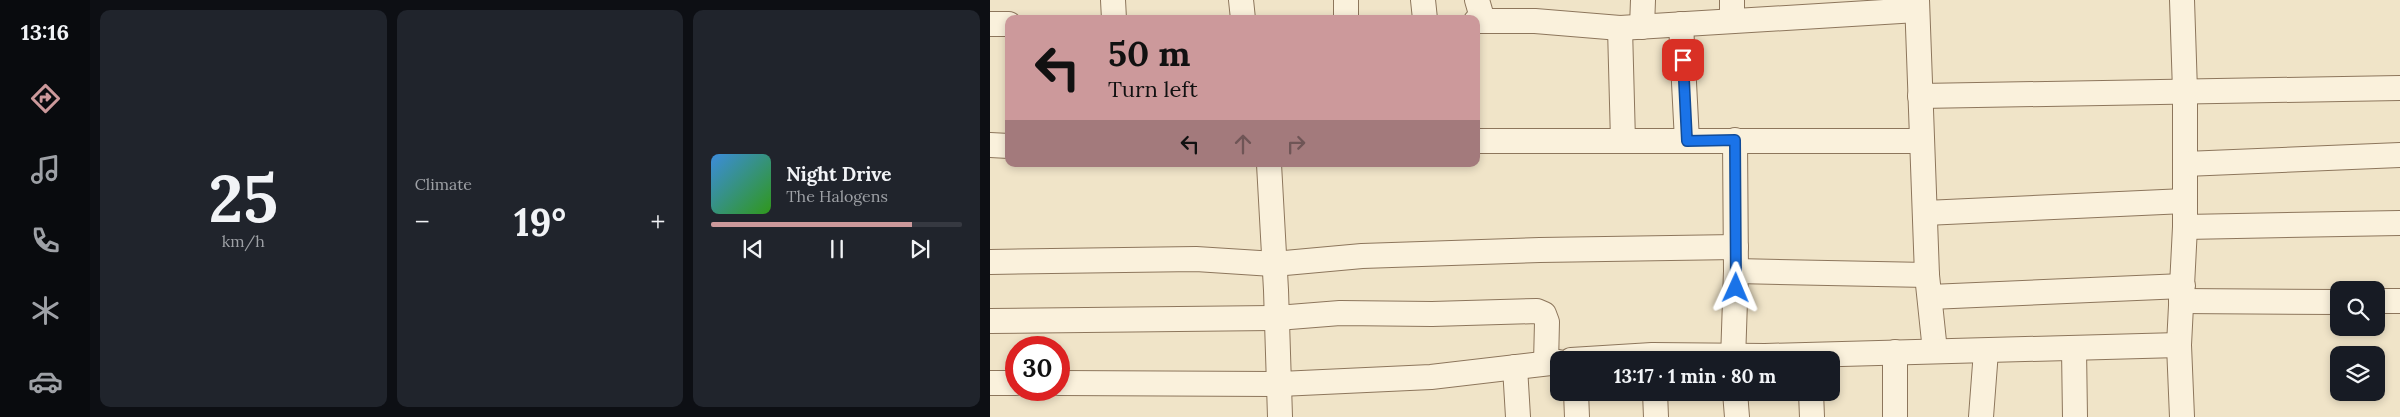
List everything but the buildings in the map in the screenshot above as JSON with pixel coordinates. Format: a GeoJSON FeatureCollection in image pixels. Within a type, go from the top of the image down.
{"type":"FeatureCollection","features":[{"type":"Feature","properties":{"kind":"street"},"geometry":{"type":"LineString","coordinates":[[1113,0],[1114,15]]}},
{"type":"Feature","properties":{"kind":"street"},"geometry":{"type":"LineString","coordinates":[[1240,0],[1242,15]]}},
{"type":"Feature","properties":{"kind":"street"},"geometry":{"type":"LineString","coordinates":[[1346,0],[1346,15]]}},
{"type":"Feature","properties":{"kind":"street"},"geometry":{"type":"LineString","coordinates":[[1423,0],[1425,15]]}},
{"type":"Feature","properties":{"kind":"street"},"geometry":{"type":"LineString","coordinates":[[1623,141],[1631,27],[1643,0]]}},
{"type":"Feature","properties":{"kind":"street"},"geometry":{"type":"LineString","coordinates":[[2182,0],[2185,91],[2185,227],[2178,345],[2182,417]]}},
{"type":"Feature","properties":{"kind":"street"},"geometry":{"type":"LineString","coordinates":[[1479,14],[1535,21],[1631,27],[1681,24],[1732,10],[1917,5],[1925,213],[1935,351]]}},
{"type":"Feature","properties":{"kind":"street"},"geometry":{"type":"LineString","coordinates":[[990,24],[1005,24]]}},
{"type":"Feature","properties":{"kind":"street"},"geometry":{"type":"LineString","coordinates":[[1681,24],[1687,141]]}},
{"type":"Feature","properties":{"kind":"street"},"geometry":{"type":"LineString","coordinates":[[1920,96],[2400,88]]}},
{"type":"Feature","properties":{"kind":"street"},"geometry":{"type":"LineString","coordinates":[[1733,351],[1736,271],[1735,140]]}},
{"type":"Feature","properties":{"kind":"street"},"geometry":{"type":"LineString","coordinates":[[1480,141],[1922,141]]}},
{"type":"Feature","properties":{"kind":"street"},"geometry":{"type":"LineString","coordinates":[[990,146],[1005,146]]}},
{"type":"Feature","properties":{"kind":"street"},"geometry":{"type":"LineString","coordinates":[[2185,164],[2400,155]]}},
{"type":"Feature","properties":{"kind":"street"},"geometry":{"type":"LineString","coordinates":[[1269,167],[1280,417]]}},
{"type":"Feature","properties":{"kind":"street"},"geometry":{"type":"LineString","coordinates":[[1925,213],[2185,200]]}},
{"type":"Feature","properties":{"kind":"street"},"geometry":{"type":"LineString","coordinates":[[2185,227],[2400,223]]}},
{"type":"Feature","properties":{"kind":"street"},"geometry":{"type":"LineString","coordinates":[[990,262],[1196,259],[1274,264],[1362,256],[1520,250],[1736,247]]}},
{"type":"Feature","properties":{"kind":"street"},"geometry":{"type":"LineString","coordinates":[[1736,271],[1929,286],[2182,294],[2330,302]]}},
{"type":"Feature","properties":{"kind":"street"},"geometry":{"type":"LineString","coordinates":[[2385,301],[2400,301]]}},
{"type":"Feature","properties":{"kind":"street"},"geometry":{"type":"LineString","coordinates":[[990,321],[1277,318],[1340,313],[1432,314],[1537,311],[1544,314],[1550,351]]}},
{"type":"Feature","properties":{"kind":"street"},"geometry":{"type":"LineString","coordinates":[[1840,355],[1895,352],[2178,345]]}},
{"type":"Feature","properties":{"kind":"street"},"geometry":{"type":"LineString","coordinates":[[2074,349],[2075,417]]}},
{"type":"Feature","properties":{"kind":"street"},"geometry":{"type":"LineString","coordinates":[[1981,417],[1986,351]]}},
{"type":"Feature","properties":{"kind":"street"},"geometry":{"type":"LineString","coordinates":[[1895,352],[1895,417]]}},
{"type":"Feature","properties":{"kind":"street"},"geometry":{"type":"LineString","coordinates":[[1070,383],[1280,384],[1431,377],[1550,362]]}},
{"type":"Feature","properties":{"kind":"street"},"geometry":{"type":"LineString","coordinates":[[1515,367],[1518,417]]}},
{"type":"Feature","properties":{"kind":"street"},"geometry":{"type":"LineString","coordinates":[[990,383],[1005,383]]}},
{"type":"Feature","properties":{"kind":"street"},"geometry":{"type":"LineString","coordinates":[[1576,401],[1577,417]]}},
{"type":"Feature","properties":{"kind":"street"},"geometry":{"type":"LineString","coordinates":[[1655,401],[1656,417]]}},
{"type":"Feature","properties":{"kind":"street"},"geometry":{"type":"LineString","coordinates":[[1736,401],[1737,417]]}},
{"type":"Feature","properties":{"kind":"street"},"geometry":{"type":"LineString","coordinates":[[1811,401],[1812,417]]}},
{"type":"Feature","properties":{"kind":"route"},"geometry":{"type":"LineString","coordinates":[[1683,60],[1687,141],[1735,140],[1736,288]]}}]}
